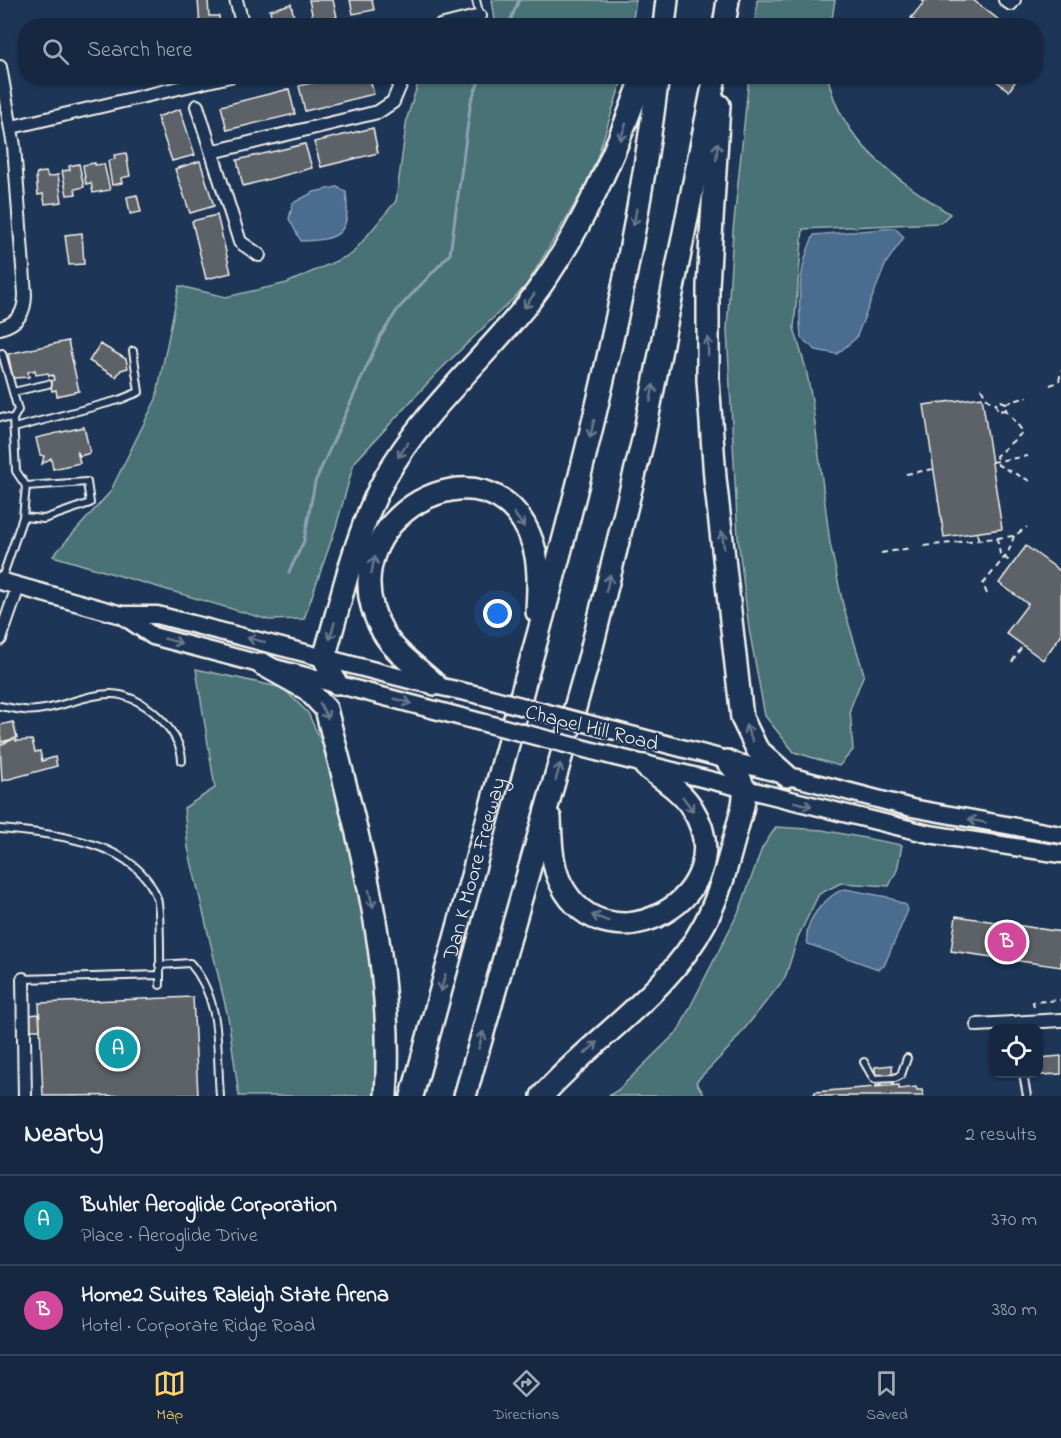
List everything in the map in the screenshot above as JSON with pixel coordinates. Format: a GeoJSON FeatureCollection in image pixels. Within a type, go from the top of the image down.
{"type":"FeatureCollection","features":[{"type":"Feature","properties":{"kind":"highway"},"geometry":{"type":"LineString","coordinates":[[725,18],[728,0]]}},
{"type":"Feature","properties":{"kind":"highway"},"geometry":{"type":"LineString","coordinates":[[336,683],[324,658],[363,526],[386,476],[425,422],[510,325],[558,260],[602,181],[640,84]]}},
{"type":"Feature","properties":{"kind":"highway"},"geometry":{"type":"LineString","coordinates":[[536,643],[560,558],[609,356],[652,118],[656,84]]}},
{"type":"Feature","properties":{"kind":"highway"},"geometry":{"type":"LineString","coordinates":[[465,1096],[590,655],[643,440],[715,84]]}},
{"type":"Feature","properties":{"kind":"highway"},"geometry":{"type":"LineString","coordinates":[[717,84],[720,128],[710,244],[707,331],[715,478],[742,718],[757,749],[786,776]]}},
{"type":"Feature","properties":{"kind":"highway"},"geometry":{"type":"LineString","coordinates":[[435,684],[389,641],[375,614],[371,593],[372,570],[381,539],[403,512],[428,495],[448,490],[478,491],[504,503],[524,525],[537,561],[536,643]]}},
{"type":"Feature","properties":{"kind":"highway","name":"Dan K Moore Freeway"},"geometry":{"type":"LineString","coordinates":[[412,1096],[536,643]]}},
{"type":"Feature","properties":{"kind":"highway"},"geometry":{"type":"LineString","coordinates":[[262,664],[307,689],[326,709],[379,939],[388,1027],[386,1096]]}},
{"type":"Feature","properties":{"kind":"highway"},"geometry":{"type":"LineString","coordinates":[[542,1096],[665,977],[695,939],[714,903],[724,876],[746,789],[739,773],[727,761]]}},
{"type":"Feature","properties":{"kind":"highway"},"geometry":{"type":"LineString","coordinates":[[549,804],[554,863],[561,884],[574,902],[590,914],[611,922],[640,923],[659,916],[680,904],[689,893],[701,869],[703,844],[701,830],[692,809],[674,788],[645,765]]}},
{"type":"Feature","properties":{"kind":"main road","name":"Chapel Hill Road"},"geometry":{"type":"LineString","coordinates":[[0,583],[122,615],[157,615],[410,680],[479,695],[912,808],[1061,835]]}},
{"type":"Feature","properties":{"kind":"main road","name":"Chapel Hill Road"},"geometry":{"type":"LineString","coordinates":[[122,615],[153,636],[645,765],[668,768],[929,834],[1061,854]]}},
{"type":"Feature","properties":{"kind":"street"},"geometry":{"type":"LineString","coordinates":[[236,0],[241,18]]}},
{"type":"Feature","properties":{"kind":"street"},"geometry":{"type":"LineString","coordinates":[[1005,0],[1011,4],[1014,0]]}},
{"type":"Feature","properties":{"kind":"street"},"geometry":{"type":"LineString","coordinates":[[472,18],[480,16]]}},
{"type":"Feature","properties":{"kind":"street"},"geometry":{"type":"LineString","coordinates":[[0,67],[12,127],[26,294],[22,314],[16,321],[0,328]]}},
{"type":"Feature","properties":{"kind":"street"},"geometry":{"type":"LineString","coordinates":[[12,127],[196,84]]}},
{"type":"Feature","properties":{"kind":"street"},"geometry":{"type":"LineString","coordinates":[[213,152],[378,112],[393,102],[401,84]]}},
{"type":"Feature","properties":{"kind":"street"},"geometry":{"type":"LineString","coordinates":[[197,106],[240,242],[259,255]]}},
{"type":"Feature","properties":{"kind":"street"},"geometry":{"type":"LineString","coordinates":[[0,639],[18,586]]}},
{"type":"Feature","properties":{"kind":"street"},"geometry":{"type":"LineString","coordinates":[[23,979],[25,1096]]}},
{"type":"Feature","properties":{"kind":"street"},"geometry":{"type":"LineString","coordinates":[[1030,1024],[1061,1020]]}},
{"type":"Feature","properties":{"kind":"street"},"geometry":{"type":"LineString","coordinates":[[977,1025],[989,1025]]}},
{"type":"Feature","properties":{"kind":"lane"},"geometry":{"type":"LineString","coordinates":[[476,0],[480,16]]}},
{"type":"Feature","properties":{"kind":"lane"},"geometry":{"type":"LineString","coordinates":[[14,428],[119,400],[139,392],[133,351]]}},
{"type":"Feature","properties":{"kind":"lane"},"geometry":{"type":"LineString","coordinates":[[0,583],[23,517],[26,486],[16,471],[13,419],[18,410],[2,353]]}},
{"type":"Feature","properties":{"kind":"lane"},"geometry":{"type":"LineString","coordinates":[[13,392],[48,384]]}},
{"type":"Feature","properties":{"kind":"lane"},"geometry":{"type":"LineString","coordinates":[[0,417],[13,419]]}},
{"type":"Feature","properties":{"kind":"lane"},"geometry":{"type":"LineString","coordinates":[[23,517],[44,519],[90,503],[87,482],[26,486]]}},
{"type":"Feature","properties":{"kind":"lane"},"geometry":{"type":"LineString","coordinates":[[0,706],[38,710],[104,694],[118,695],[149,709],[169,726],[179,740],[182,761]]}},
{"type":"Feature","properties":{"kind":"lane"},"geometry":{"type":"LineString","coordinates":[[0,829],[56,836],[102,847],[136,867],[157,898],[160,985]]}},
{"type":"Feature","properties":{"kind":"lane"},"geometry":{"type":"LineString","coordinates":[[159,965],[190,963],[208,987],[213,1004],[220,1096]]}},
{"type":"Feature","properties":{"kind":"lane"},"geometry":{"type":"LineString","coordinates":[[23,979],[160,975]]}},
{"type":"Feature","properties":{"kind":"lane"},"geometry":{"type":"LineString","coordinates":[[864,1062],[874,1079],[888,1079],[901,1075],[908,1058]]}},
{"type":"Feature","properties":{"kind":"lane"},"geometry":{"type":"LineString","coordinates":[[1024,1078],[1027,1096]]}},
{"type":"Feature","properties":{"kind":"path"},"geometry":{"type":"LineString","coordinates":[[1050,386],[1059,382],[1061,370]]}},
{"type":"Feature","properties":{"kind":"path"},"geometry":{"type":"LineString","coordinates":[[981,388],[988,400],[996,404],[998,411],[1006,410]]}},
{"type":"Feature","properties":{"kind":"path"},"geometry":{"type":"LineString","coordinates":[[996,404],[1001,401],[1006,403],[1028,397]]}},
{"type":"Feature","properties":{"kind":"path"},"geometry":{"type":"LineString","coordinates":[[1006,403],[1006,410],[1020,425],[1023,433],[996,456],[998,465],[1032,482]]}},
{"type":"Feature","properties":{"kind":"path"},"geometry":{"type":"LineString","coordinates":[[992,462],[1028,456]]}},
{"type":"Feature","properties":{"kind":"path"},"geometry":{"type":"LineString","coordinates":[[906,474],[934,470]]}},
{"type":"Feature","properties":{"kind":"path"},"geometry":{"type":"LineString","coordinates":[[924,546],[1014,536],[1027,527]]}},
{"type":"Feature","properties":{"kind":"path"},"geometry":{"type":"LineString","coordinates":[[977,533],[979,541]]}},
{"type":"Feature","properties":{"kind":"path"},"geometry":{"type":"LineString","coordinates":[[987,594],[983,584],[1004,557],[1014,536]]}},
{"type":"Feature","properties":{"kind":"path"},"geometry":{"type":"LineString","coordinates":[[997,538],[999,551],[1013,564]]}},
{"type":"Feature","properties":{"kind":"path"},"geometry":{"type":"LineString","coordinates":[[881,552],[910,548]]}},
{"type":"Feature","properties":{"kind":"path"},"geometry":{"type":"LineString","coordinates":[[1012,662],[1023,645]]}},
{"type":"Feature","properties":{"kind":"path"},"geometry":{"type":"LineString","coordinates":[[1034,1007],[1034,1002],[1061,1000]]}},
{"type":"Feature","properties":{"kind":"green space"},"geometry":{"type":"Polygon","coordinates":[[[492,0],[636,0],[633,18],[495,18],[492,0]]]}},
{"type":"Feature","properties":{"kind":"green space"},"geometry":{"type":"Polygon","coordinates":[[[757,0],[835,0],[832,18],[756,18],[757,0]]]}},
{"type":"Feature","properties":{"kind":"green space"},"geometry":{"type":"Polygon","coordinates":[[[418,84],[621,84],[591,177],[526,286],[437,373],[354,463],[336,527],[304,619],[269,620],[53,556],[110,492],[156,399],[179,286],[226,297],[287,283],[352,254],[396,201],[407,118],[418,84]]]}},
{"type":"Feature","properties":{"kind":"green space"},"geometry":{"type":"Polygon","coordinates":[[[748,84],[830,84],[845,121],[858,140],[892,173],[950,214],[940,223],[803,229],[794,328],[812,400],[830,543],[843,605],[864,674],[850,709],[853,750],[839,766],[794,752],[765,716],[749,629],[738,538],[727,330],[733,231],[748,84]]]}},
{"type":"Feature","properties":{"kind":"green space"},"geometry":{"type":"Polygon","coordinates":[[[196,669],[283,688],[308,713],[326,752],[369,935],[378,1017],[377,1096],[239,1096],[228,1017],[188,848],[184,808],[215,788],[196,669]]]}},
{"type":"Feature","properties":{"kind":"green space"},"geometry":{"type":"Polygon","coordinates":[[[776,827],[822,830],[902,845],[897,870],[889,886],[841,883],[819,894],[798,937],[785,978],[730,1047],[696,1082],[705,1096],[608,1096],[618,1090],[678,1031],[740,909],[762,848],[776,827]]]}},
{"type":"Feature","properties":{"kind":"water"},"geometry":{"type":"Polygon","coordinates":[[[337,187],[346,192],[347,206],[347,217],[340,232],[325,239],[301,241],[289,219],[293,203],[314,192],[337,187]]]}},
{"type":"Feature","properties":{"kind":"water"},"geometry":{"type":"Polygon","coordinates":[[[895,228],[904,237],[886,263],[856,338],[837,354],[816,350],[801,338],[800,312],[802,272],[814,235],[895,228]]]}},
{"type":"Feature","properties":{"kind":"water"},"geometry":{"type":"Polygon","coordinates":[[[845,889],[887,897],[906,905],[908,910],[884,966],[878,969],[808,944],[808,927],[817,911],[831,897],[845,889]]]}},
{"type":"Feature","properties":{"kind":"building"},"geometry":{"type":"Polygon","coordinates":[[[198,0],[208,0],[209,16],[219,16],[219,18],[199,18],[198,0]]]}},
{"type":"Feature","properties":{"kind":"building"},"geometry":{"type":"Polygon","coordinates":[[[309,0],[333,0],[337,17],[313,18],[309,0]]]}},
{"type":"Feature","properties":{"kind":"building"},"geometry":{"type":"Polygon","coordinates":[[[350,0],[372,0],[374,10],[353,14],[350,0]]]}},
{"type":"Feature","properties":{"kind":"building"},"geometry":{"type":"Polygon","coordinates":[[[921,0],[973,0],[997,18],[911,18],[924,2],[921,0]]]}},
{"type":"Feature","properties":{"kind":"building"},"geometry":{"type":"Polygon","coordinates":[[[291,4],[294,18],[272,18],[270,10],[291,4]]]}},
{"type":"Feature","properties":{"kind":"building"},"geometry":{"type":"Polygon","coordinates":[[[371,84],[374,94],[305,111],[299,86],[371,84]]]}},
{"type":"Feature","properties":{"kind":"building"},"geometry":{"type":"Polygon","coordinates":[[[1000,84],[1014,84],[1009,91],[1000,84]]]}},
{"type":"Feature","properties":{"kind":"building"},"geometry":{"type":"Polygon","coordinates":[[[289,89],[295,114],[227,130],[221,106],[289,89]]]}},
{"type":"Feature","properties":{"kind":"building"},"geometry":{"type":"Polygon","coordinates":[[[180,109],[195,155],[172,161],[157,117],[180,109]]]}},
{"type":"Feature","properties":{"kind":"building"},"geometry":{"type":"Polygon","coordinates":[[[373,128],[378,153],[321,167],[314,142],[373,128]]]}},
{"type":"Feature","properties":{"kind":"building"},"geometry":{"type":"Polygon","coordinates":[[[305,144],[312,168],[243,186],[237,160],[305,144]]]}},
{"type":"Feature","properties":{"kind":"building"},"geometry":{"type":"Polygon","coordinates":[[[126,153],[130,176],[121,178],[122,183],[112,185],[108,161],[115,159],[114,155],[126,153]]]}},
{"type":"Feature","properties":{"kind":"building"},"geometry":{"type":"Polygon","coordinates":[[[200,161],[214,206],[190,213],[175,169],[200,161]]]}},
{"type":"Feature","properties":{"kind":"building"},"geometry":{"type":"Polygon","coordinates":[[[95,163],[95,165],[104,164],[110,190],[93,193],[91,183],[86,184],[83,165],[95,163]]]}},
{"type":"Feature","properties":{"kind":"building"},"geometry":{"type":"Polygon","coordinates":[[[79,164],[84,187],[75,189],[76,194],[67,195],[62,171],[70,170],[69,166],[79,164]]]}},
{"type":"Feature","properties":{"kind":"building"},"geometry":{"type":"Polygon","coordinates":[[[46,172],[48,177],[58,175],[62,202],[45,204],[43,194],[38,195],[37,173],[46,172]]]}},
{"type":"Feature","properties":{"kind":"building"},"geometry":{"type":"Polygon","coordinates":[[[137,195],[141,212],[130,214],[127,197],[137,195]]]}},
{"type":"Feature","properties":{"kind":"building"},"geometry":{"type":"Polygon","coordinates":[[[217,215],[231,273],[206,279],[192,221],[217,215]]]}},
{"type":"Feature","properties":{"kind":"building"},"geometry":{"type":"Polygon","coordinates":[[[82,233],[84,264],[69,265],[65,235],[82,233]]]}},
{"type":"Feature","properties":{"kind":"building"},"geometry":{"type":"Polygon","coordinates":[[[68,341],[79,391],[57,396],[56,390],[52,391],[50,381],[54,380],[53,375],[49,376],[48,373],[36,375],[35,370],[28,372],[29,377],[13,378],[8,354],[68,341]]]}},
{"type":"Feature","properties":{"kind":"building"},"geometry":{"type":"Polygon","coordinates":[[[100,344],[126,359],[128,368],[121,370],[116,377],[89,361],[100,344]]]}},
{"type":"Feature","properties":{"kind":"building"},"geometry":{"type":"Polygon","coordinates":[[[982,397],[1002,529],[944,537],[924,405],[982,397]]]}},
{"type":"Feature","properties":{"kind":"building"},"geometry":{"type":"Polygon","coordinates":[[[84,427],[90,453],[80,456],[77,451],[80,463],[53,469],[51,458],[42,464],[44,456],[40,455],[36,438],[84,427]]]}},
{"type":"Feature","properties":{"kind":"building"},"geometry":{"type":"Polygon","coordinates":[[[1026,546],[1059,570],[1061,568],[1061,635],[1043,660],[1006,633],[1028,604],[999,583],[1026,546]]]}},
{"type":"Feature","properties":{"kind":"building"},"geometry":{"type":"Polygon","coordinates":[[[13,722],[17,738],[1,742],[0,725],[13,722]]]}},
{"type":"Feature","properties":{"kind":"building"},"geometry":{"type":"Polygon","coordinates":[[[16,738],[16,741],[32,740],[35,752],[40,751],[42,761],[55,757],[57,766],[2,781],[0,745],[16,738]]]}},
{"type":"Feature","properties":{"kind":"building"},"geometry":{"type":"Polygon","coordinates":[[[956,916],[1061,932],[1061,967],[951,951],[956,916]]]}},
{"type":"Feature","properties":{"kind":"building"},"geometry":{"type":"Polygon","coordinates":[[[193,997],[198,1095],[43,1096],[39,1003],[193,997]]]}},
{"type":"Feature","properties":{"kind":"building"},"geometry":{"type":"Polygon","coordinates":[[[39,1014],[40,1030],[30,1030],[29,1015],[39,1014]]]}},
{"type":"Feature","properties":{"kind":"building"},"geometry":{"type":"Polygon","coordinates":[[[1061,1056],[1061,1074],[1043,1075],[1043,1058],[1061,1056]]]}},
{"type":"Feature","properties":{"kind":"building"},"geometry":{"type":"Polygon","coordinates":[[[892,1065],[893,1085],[876,1086],[875,1067],[892,1065]]]}},
{"type":"Feature","properties":{"kind":"building"},"geometry":{"type":"Polygon","coordinates":[[[899,1085],[899,1089],[916,1087],[917,1090],[922,1090],[923,1096],[810,1096],[815,1092],[899,1085]]]}},
{"type":"Feature","properties":{"kind":"waterway"},"geometry":{"type":"LineString","coordinates":[[511,18],[519,0]]}},
{"type":"Feature","properties":{"kind":"waterway"},"geometry":{"type":"LineString","coordinates":[[289,572],[304,541],[315,482],[380,337],[398,309],[450,254],[471,101],[478,84]]}},
{"type":"Feature","properties":{"kind":"place","name":"Home2 Suites Raleigh State Arena"},"geometry":{"type":"Point","coordinates":[1007,942]}},
{"type":"Feature","properties":{"kind":"place","name":"Buhler Aeroglide Corporation"},"geometry":{"type":"Point","coordinates":[118,1049]}}]}
